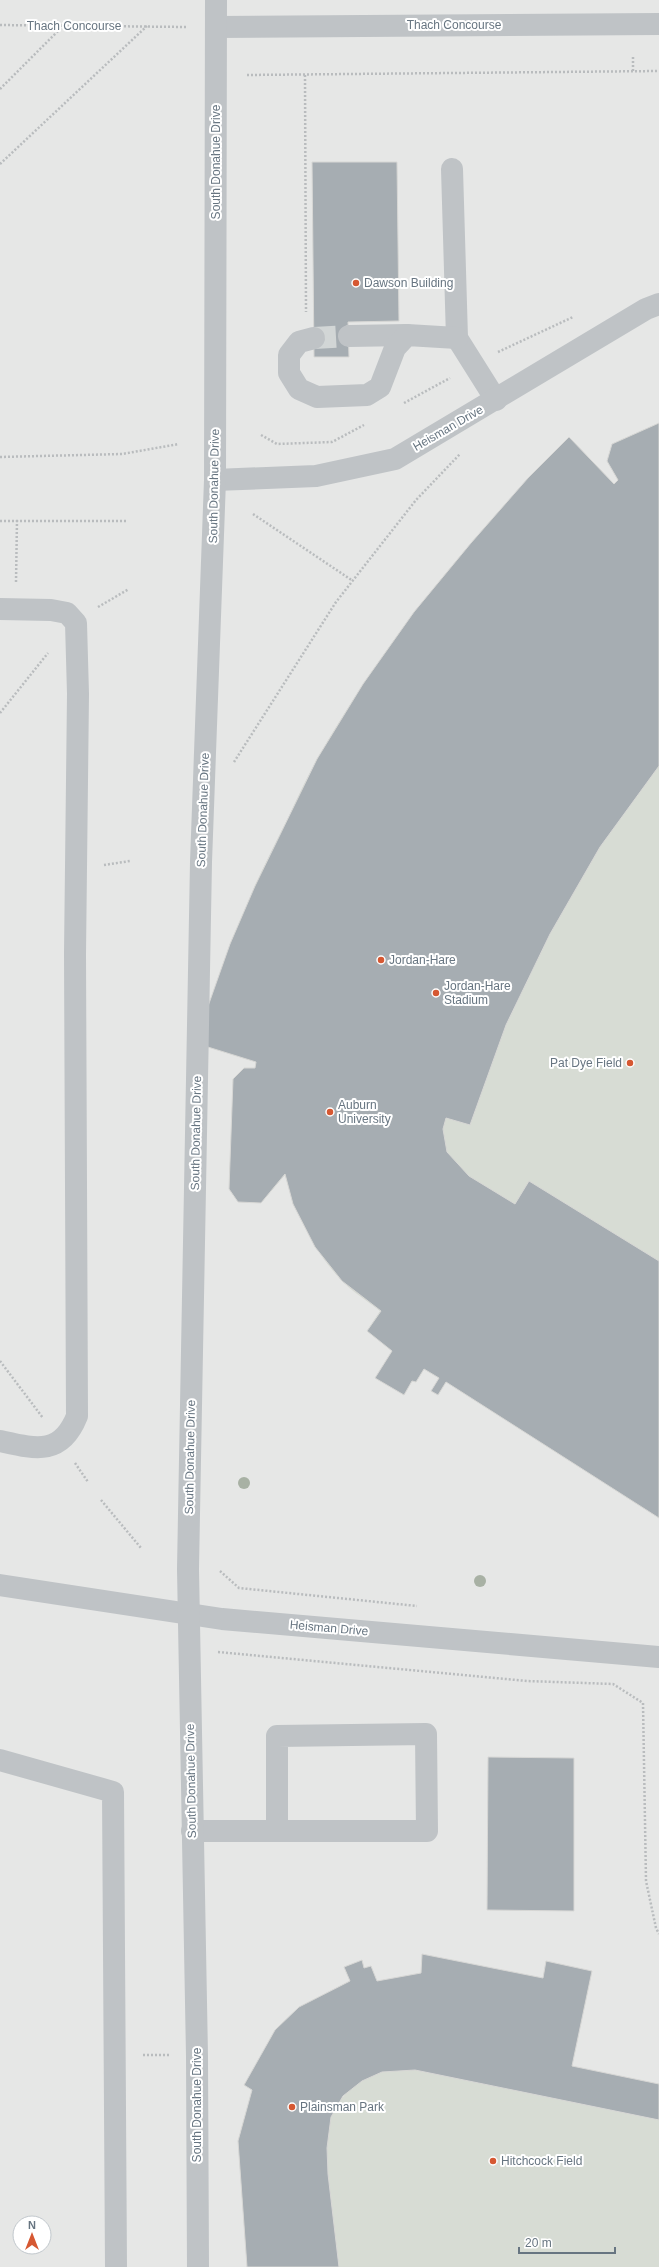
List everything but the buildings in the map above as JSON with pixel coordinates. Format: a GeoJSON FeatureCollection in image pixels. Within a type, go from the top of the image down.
{"type":"FeatureCollection","features":[{"type":"Feature","properties":{"kind":"street","name":"South Donahue Drive"},"geometry":{"type":"LineString","coordinates":[[198,2267],[188,1614],[201,870],[215,480],[216,0]]}},
{"type":"Feature","properties":{"kind":"street","name":"Thach Concourse"},"geometry":{"type":"LineString","coordinates":[[217,27],[659,24]]}},
{"type":"Feature","properties":{"kind":"street"},"geometry":{"type":"LineString","coordinates":[[452,169],[457,338],[496,400]]}},
{"type":"Feature","properties":{"kind":"street","name":"Heisman Drive"},"geometry":{"type":"LineString","coordinates":[[215,480],[316,476],[395,459],[646,309],[659,304]]}},
{"type":"Feature","properties":{"kind":"street"},"geometry":{"type":"LineString","coordinates":[[349,336],[407,335],[457,338]]}},
{"type":"Feature","properties":{"kind":"street"},"geometry":{"type":"LineString","coordinates":[[314,338],[299,342],[289,355],[289,373],[299,389],[317,397],[367,395],[380,387],[395,348],[407,335]]}},
{"type":"Feature","properties":{"kind":"street"},"geometry":{"type":"LineString","coordinates":[[0,1441],[32,1448],[48,1447],[60,1441],[71,1430],[77,1416],[75,954],[78,694],[76,623],[67,613],[51,610],[8,609]]}},
{"type":"Feature","properties":{"kind":"street","name":"Heisman Drive"},"geometry":{"type":"LineString","coordinates":[[0,1585],[188,1614],[659,1657]]}},
{"type":"Feature","properties":{"kind":"street"},"geometry":{"type":"LineString","coordinates":[[192,1831],[277,1831],[427,1831],[426,1734],[277,1736],[277,1831]]}},
{"type":"Feature","properties":{"kind":"street"},"geometry":{"type":"LineString","coordinates":[[0,1760],[113,1792],[116,2267]]}},
{"type":"Feature","properties":{"kind":"path","name":"Thach Concourse"},"geometry":{"type":"LineString","coordinates":[[0,25],[217,27]]}},
{"type":"Feature","properties":{"kind":"path"},"geometry":{"type":"LineString","coordinates":[[0,89],[62,26]]}},
{"type":"Feature","properties":{"kind":"path"},"geometry":{"type":"LineString","coordinates":[[0,164],[147,26]]}},
{"type":"Feature","properties":{"kind":"path"},"geometry":{"type":"LineString","coordinates":[[633,57],[633,72]]}},
{"type":"Feature","properties":{"kind":"path"},"geometry":{"type":"LineString","coordinates":[[247,75],[659,71]]}},
{"type":"Feature","properties":{"kind":"path"},"geometry":{"type":"LineString","coordinates":[[306,75],[306,314]]}},
{"type":"Feature","properties":{"kind":"path"},"geometry":{"type":"LineString","coordinates":[[0,457],[122,454],[179,444]]}},
{"type":"Feature","properties":{"kind":"path"},"geometry":{"type":"LineString","coordinates":[[231,766],[336,602],[416,500],[466,449]]}},
{"type":"Feature","properties":{"kind":"path"},"geometry":{"type":"LineString","coordinates":[[254,514],[352,581]]}},
{"type":"Feature","properties":{"kind":"path"},"geometry":{"type":"LineString","coordinates":[[8,609],[17,520]]}},
{"type":"Feature","properties":{"kind":"path"},"geometry":{"type":"LineString","coordinates":[[0,521],[127,521]]}},
{"type":"Feature","properties":{"kind":"path"},"geometry":{"type":"LineString","coordinates":[[0,1361],[60,1441]]}},
{"type":"Feature","properties":{"kind":"path"},"geometry":{"type":"LineString","coordinates":[[102,1500],[141,1548]]}},
{"type":"Feature","properties":{"kind":"path"},"geometry":{"type":"LineString","coordinates":[[220,1571],[238,1588],[420,1606]]}},
{"type":"Feature","properties":{"kind":"path"},"geometry":{"type":"LineString","coordinates":[[222,1648],[222,1652],[519,1681],[614,1684],[643,1703],[646,1881],[656,1928],[659,1934]]}},
{"type":"Feature","properties":{"kind":"path"},"geometry":{"type":"LineString","coordinates":[[139,2055],[172,2055]]}},
{"type":"Feature","properties":{"kind":"shaded area","name":"Auburn University"},"geometry":{"type":"Polygon","coordinates":[[[0,0],[659,0],[659,2267],[0,2267],[0,0]]]}},
{"type":"Feature","properties":{"kind":"shaded area","name":"Jordan-Hare Stadium"},"geometry":{"type":"Polygon","coordinates":[[[659,423],[659,1518],[446,1382],[438,1395],[431,1391],[439,1378],[424,1369],[416,1382],[412,1381],[404,1395],[375,1378],[392,1351],[367,1331],[380,1311],[345,1284],[322,1256],[307,1231],[294,1204],[285,1175],[261,1203],[238,1202],[229,1189],[233,1079],[244,1068],[255,1068],[256,1062],[195,1043],[246,907],[262,870],[306,779],[344,714],[372,671],[402,630],[433,589],[499,511],[569,437],[614,484],[618,480],[607,461],[612,444],[659,423]]]}},
{"type":"Feature","properties":{"kind":"shaded area","name":"Hitchcock Field"},"geometry":{"type":"Polygon","coordinates":[[[415,2070],[659,2120],[659,2267],[339,2267],[331,2212],[326,2152],[331,2118],[334,2110],[351,2089],[373,2075],[385,2071],[415,2070]]]}},
{"type":"Feature","properties":{"kind":"tunnel"},"geometry":{"type":"LineString","coordinates":[[314,338],[349,336]]}},
{"type":"Feature","properties":{"kind":"place","name":"Dawson Building"},"geometry":{"type":"Point","coordinates":[356,283]}},
{"type":"Feature","properties":{"kind":"place","name":"Jordan-Hare"},"geometry":{"type":"Point","coordinates":[381,960]}},
{"type":"Feature","properties":{"kind":"place","name":"Jordan-Hare Stadium"},"geometry":{"type":"Point","coordinates":[436,993]}},
{"type":"Feature","properties":{"kind":"place","name":"Pat Dye Field"},"geometry":{"type":"Point","coordinates":[630,1063]}},
{"type":"Feature","properties":{"kind":"place","name":"Auburn University"},"geometry":{"type":"Point","coordinates":[330,1112]}},
{"type":"Feature","properties":{"kind":"place","name":"Plainsman Park"},"geometry":{"type":"Point","coordinates":[292,2107]}},
{"type":"Feature","properties":{"kind":"place","name":"Hitchcock Field"},"geometry":{"type":"Point","coordinates":[493,2161]}}]}
